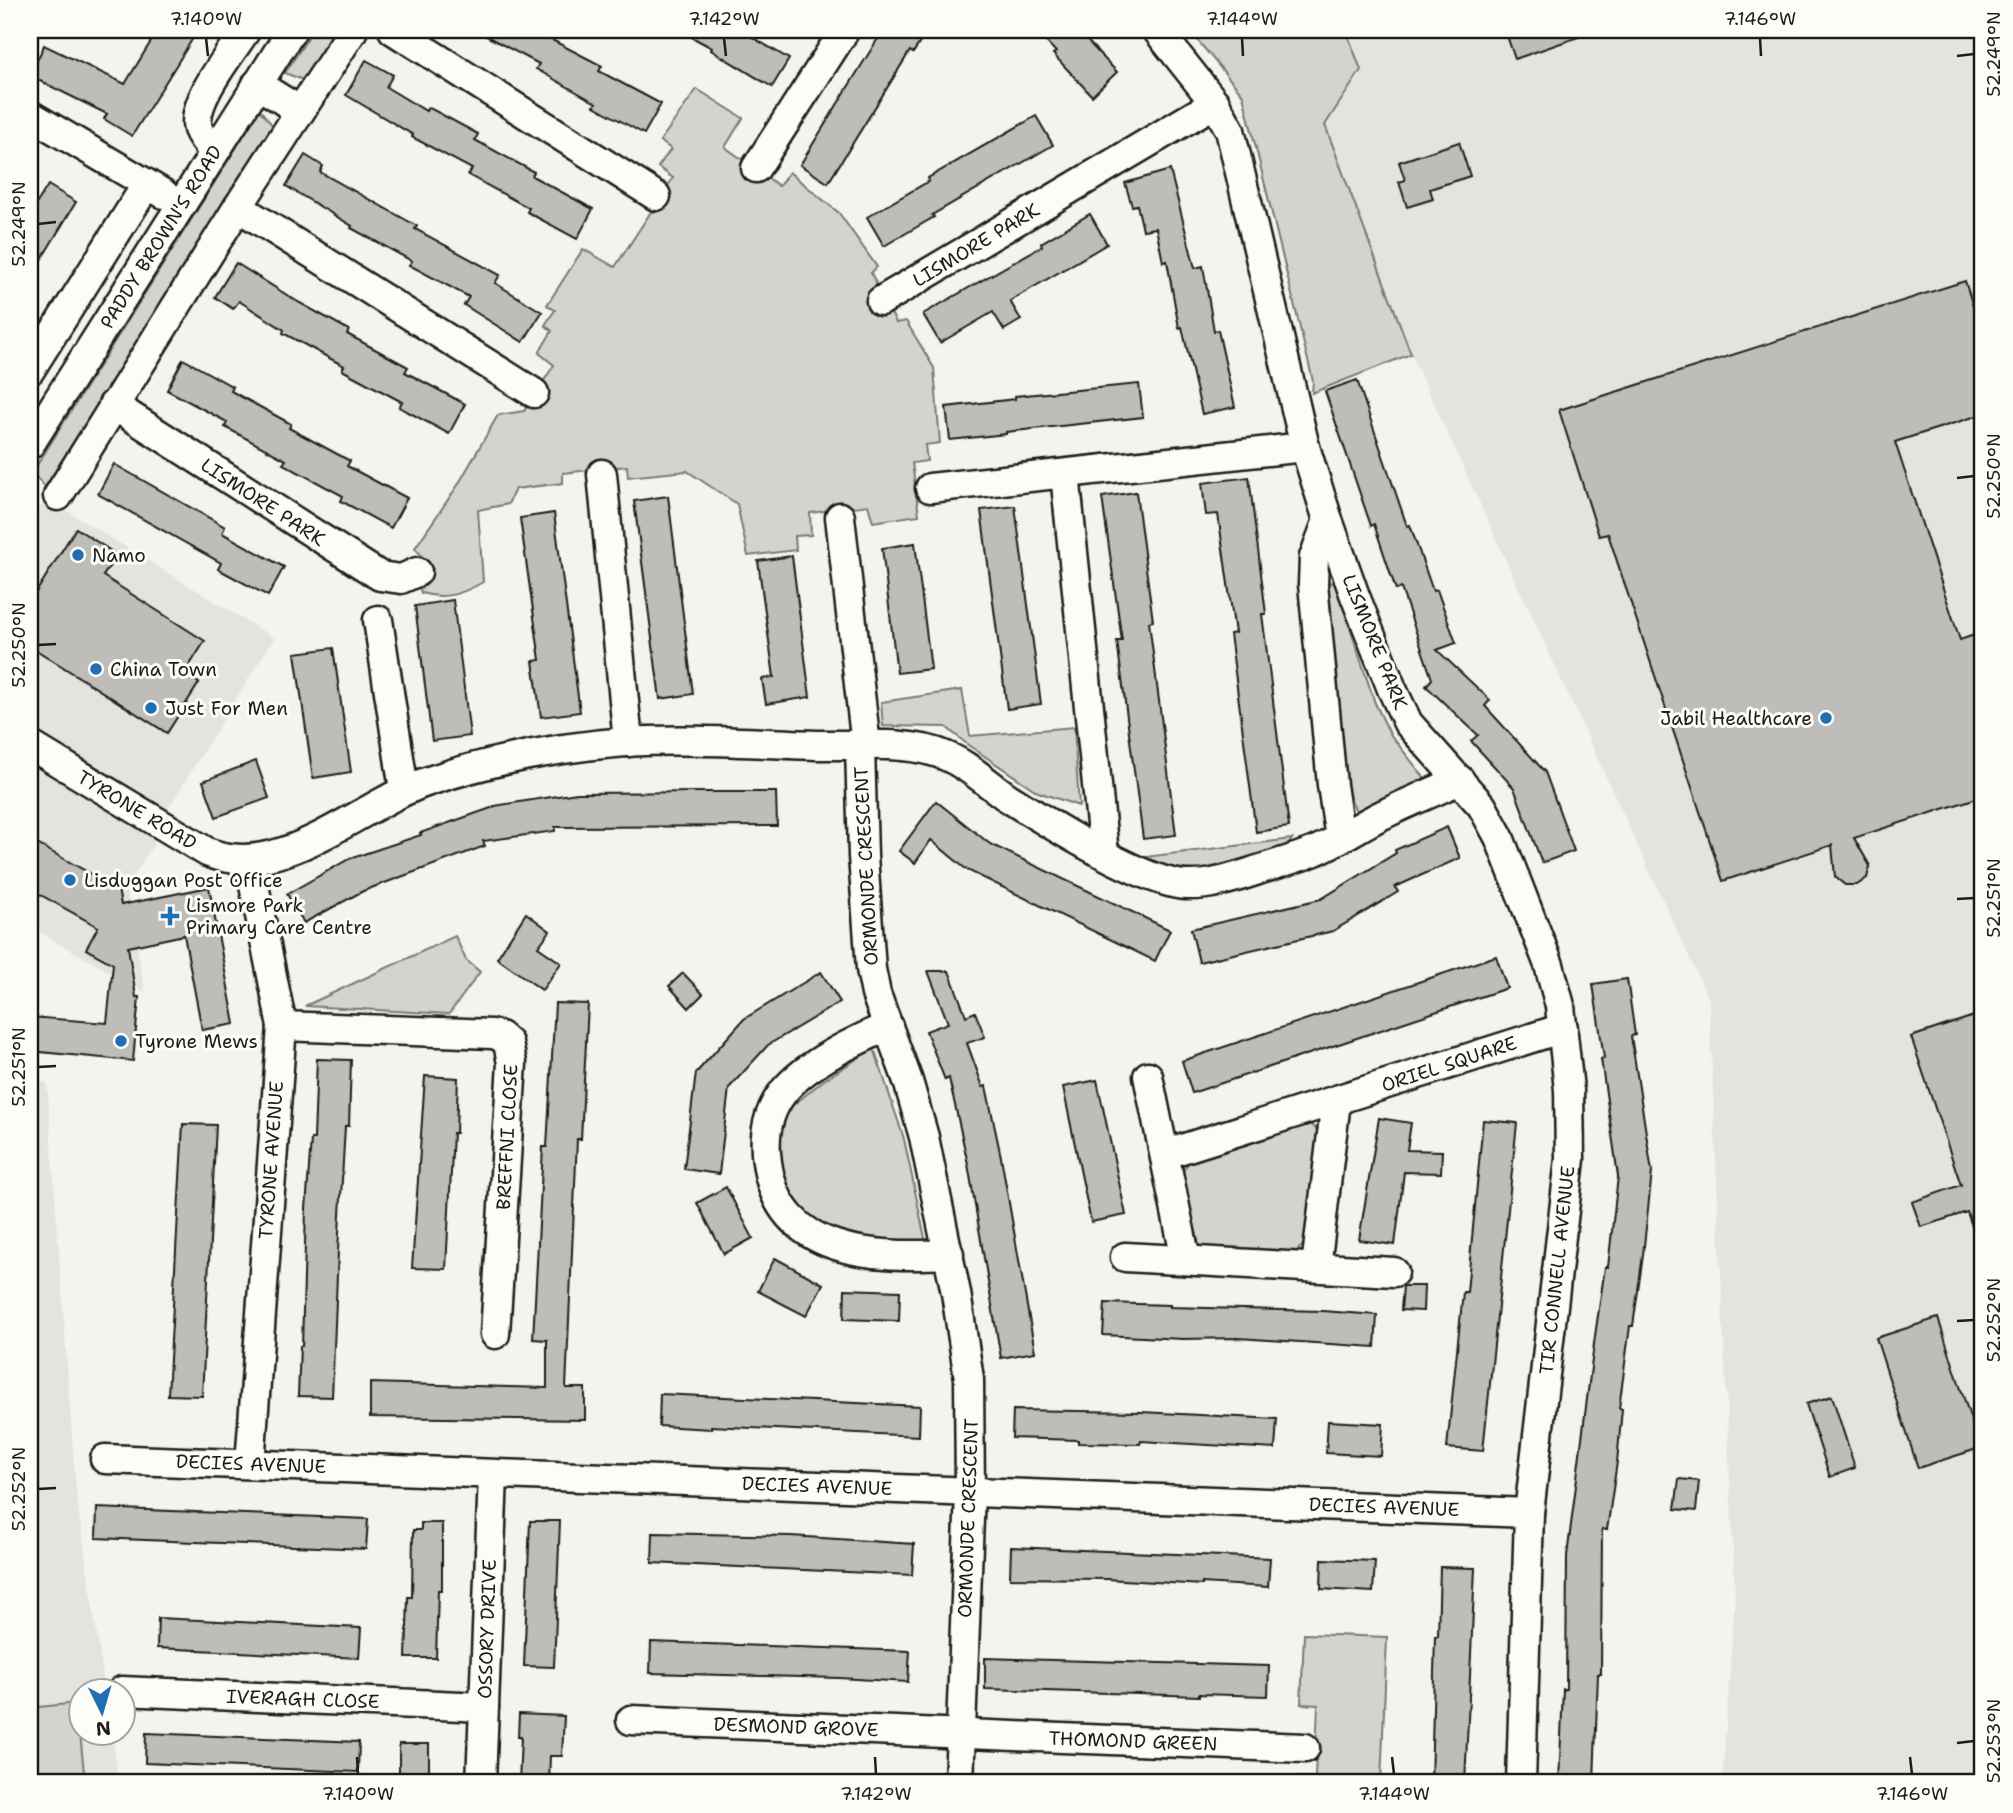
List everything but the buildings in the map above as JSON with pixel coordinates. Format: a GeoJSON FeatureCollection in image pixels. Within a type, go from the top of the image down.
{"type":"FeatureCollection","features":[{"type":"Feature","properties":{"kind":"street"},"geometry":{"type":"LineString","coordinates":[[214,152],[198,129],[197,114],[203,97],[246,30]]}},
{"type":"Feature","properties":{"kind":"street","name":"PADDY BROWN'S ROAD"},"geometry":{"type":"LineString","coordinates":[[30,444],[292,30]]}},
{"type":"Feature","properties":{"kind":"street"},"geometry":{"type":"LineString","coordinates":[[58,496],[113,405],[353,30]]}},
{"type":"Feature","properties":{"kind":"street"},"geometry":{"type":"LineString","coordinates":[[393,30],[656,196]]}},
{"type":"Feature","properties":{"kind":"street","name":"LISMORE PARK"},"geometry":{"type":"LineString","coordinates":[[1157,30],[1216,103],[1225,119],[1233,142],[1305,447],[1328,520],[1380,660],[1404,715],[1420,739],[1460,780]]}},
{"type":"Feature","properties":{"kind":"street"},"geometry":{"type":"LineString","coordinates":[[756,168],[836,33]]}},
{"type":"Feature","properties":{"kind":"street"},"geometry":{"type":"LineString","coordinates":[[257,84],[300,111]]}},
{"type":"Feature","properties":{"kind":"street","name":"LISMORE PARK"},"geometry":{"type":"LineString","coordinates":[[881,301],[1216,103]]}},
{"type":"Feature","properties":{"kind":"street"},"geometry":{"type":"LineString","coordinates":[[30,115],[181,205]]}},
{"type":"Feature","properties":{"kind":"street"},"geometry":{"type":"LineString","coordinates":[[30,370],[147,184]]}},
{"type":"Feature","properties":{"kind":"street"},"geometry":{"type":"LineString","coordinates":[[239,207],[534,393]]}},
{"type":"Feature","properties":{"kind":"street","name":"LISMORE PARK"},"geometry":{"type":"LineString","coordinates":[[113,405],[380,576],[401,579],[417,572]]}},
{"type":"Feature","properties":{"kind":"street"},"geometry":{"type":"LineString","coordinates":[[930,488],[1305,447]]}},
{"type":"Feature","properties":{"kind":"street"},"geometry":{"type":"LineString","coordinates":[[601,474],[628,742]]}},
{"type":"Feature","properties":{"kind":"street"},"geometry":{"type":"LineString","coordinates":[[1065,474],[1104,853]]}},
{"type":"Feature","properties":{"kind":"street"},"geometry":{"type":"LineString","coordinates":[[840,517],[863,746]]}},
{"type":"Feature","properties":{"kind":"street","name":"LISMORE PARK"},"geometry":{"type":"LineString","coordinates":[[1328,520],[1314,557],[1313,584],[1332,785],[1340,838]]}},
{"type":"Feature","properties":{"kind":"street"},"geometry":{"type":"LineString","coordinates":[[378,620],[404,790]]}},
{"type":"Feature","properties":{"kind":"street"},"geometry":{"type":"LineString","coordinates":[[249,860],[286,851],[308,842],[404,790],[444,776],[504,760],[628,742],[922,748],[944,755],[1040,817],[1104,853],[1174,884],[1200,885],[1231,879],[1299,857],[1460,780]]}},
{"type":"Feature","properties":{"kind":"street","name":"TYRONE ROAD"},"geometry":{"type":"LineString","coordinates":[[30,746],[207,852],[231,860],[249,860]]}},
{"type":"Feature","properties":{"kind":"street","name":"ORMONDE CRESCENT"},"geometry":{"type":"LineString","coordinates":[[863,746],[868,953],[876,994],[916,1109],[949,1254],[969,1379],[970,1492],[959,1783]]}},
{"type":"Feature","properties":{"kind":"street","name":"TIR CONNELL AVENUE"},"geometry":{"type":"LineString","coordinates":[[1460,780],[1482,806],[1499,837],[1549,965],[1563,1028],[1570,1113],[1568,1181],[1529,1513],[1521,1783]]}},
{"type":"Feature","properties":{"kind":"street","name":"TYRONE AVENUE"},"geometry":{"type":"LineString","coordinates":[[249,860],[282,1026],[250,1464]]}},
{"type":"Feature","properties":{"kind":"street","name":"BREFFNI CLOSE"},"geometry":{"type":"LineString","coordinates":[[282,1026],[492,1034],[508,1043],[512,1063],[495,1334]]}},
{"type":"Feature","properties":{"kind":"street"},"geometry":{"type":"LineString","coordinates":[[888,1026],[821,1062],[786,1088],[776,1101],[767,1128],[769,1174],[782,1206],[792,1219],[820,1240],[849,1250],[879,1255],[949,1254]]}},
{"type":"Feature","properties":{"kind":"street","name":"ORIEL SQUARE"},"geometry":{"type":"LineString","coordinates":[[1166,1154],[1563,1028]]}},
{"type":"Feature","properties":{"kind":"street"},"geometry":{"type":"LineString","coordinates":[[1148,1076],[1186,1261]]}},
{"type":"Feature","properties":{"kind":"street"},"geometry":{"type":"LineString","coordinates":[[1316,1267],[1336,1101]]}},
{"type":"Feature","properties":{"kind":"street"},"geometry":{"type":"LineString","coordinates":[[1125,1257],[1394,1272]]}},
{"type":"Feature","properties":{"kind":"street","name":"DECIES AVENUE"},"geometry":{"type":"LineString","coordinates":[[105,1459],[1529,1513]]}},
{"type":"Feature","properties":{"kind":"street","name":"OSSORY DRIVE"},"geometry":{"type":"LineString","coordinates":[[481,1783],[493,1475]]}},
{"type":"Feature","properties":{"kind":"street","name":"IVERAGH CLOSE"},"geometry":{"type":"LineString","coordinates":[[136,1692],[484,1707]]}},
{"type":"Feature","properties":{"kind":"street","name":"DESMOND GROVE"},"geometry":{"type":"LineString","coordinates":[[631,1720],[961,1734]]}},
{"type":"Feature","properties":{"kind":"street","name":"THOMOND GREEN"},"geometry":{"type":"LineString","coordinates":[[961,1734],[1305,1748]]}},
{"type":"Feature","properties":{"kind":"shaded area"},"geometry":{"type":"Polygon","coordinates":[[[313,30],[336,30],[303,80],[285,73],[313,30]]]}},
{"type":"Feature","properties":{"kind":"shaded area"},"geometry":{"type":"Polygon","coordinates":[[[1189,30],[1346,30],[1361,70],[1325,125],[1411,354],[1312,393],[1313,381],[1243,95],[1189,30]]]}},
{"type":"Feature","properties":{"kind":"shaded area"},"geometry":{"type":"Polygon","coordinates":[[[1346,30],[1983,30],[1983,1783],[1722,1783],[1735,1595],[1709,1000],[1411,354],[1325,125],[1361,70],[1346,30]]]}},
{"type":"Feature","properties":{"kind":"shaded area"},"geometry":{"type":"Polygon","coordinates":[[[697,89],[743,118],[725,147],[779,186],[789,172],[839,213],[877,267],[871,273],[896,323],[906,321],[934,368],[940,443],[925,445],[927,461],[912,463],[919,515],[873,522],[868,505],[810,513],[811,535],[795,536],[796,550],[748,556],[737,504],[687,471],[628,477],[627,466],[563,473],[563,483],[515,489],[508,504],[478,510],[483,582],[453,595],[421,593],[418,580],[433,569],[415,548],[458,485],[498,415],[524,411],[554,365],[539,353],[552,331],[545,325],[555,310],[547,305],[583,249],[615,267],[673,178],[658,167],[671,149],[660,141],[697,89]]]}},
{"type":"Feature","properties":{"kind":"shaded area"},"geometry":{"type":"Polygon","coordinates":[[[260,110],[273,126],[45,487],[32,473],[260,110]]]}},
{"type":"Feature","properties":{"kind":"shaded area"},"geometry":{"type":"Polygon","coordinates":[[[46,498],[274,638],[169,807],[154,844],[126,888],[145,992],[30,927],[30,523],[46,498]]]}},
{"type":"Feature","properties":{"kind":"shaded area"},"geometry":{"type":"Polygon","coordinates":[[[1325,582],[1335,583],[1375,703],[1390,734],[1427,781],[1356,811],[1346,790],[1325,582]]]}},
{"type":"Feature","properties":{"kind":"shaded area"},"geometry":{"type":"Polygon","coordinates":[[[962,690],[970,736],[1074,727],[1079,806],[1038,792],[946,727],[883,726],[881,702],[962,690]]]}},
{"type":"Feature","properties":{"kind":"shaded area"},"geometry":{"type":"Polygon","coordinates":[[[1292,839],[1288,845],[1279,849],[1197,871],[1169,871],[1137,858],[1292,839]]]}},
{"type":"Feature","properties":{"kind":"shaded area"},"geometry":{"type":"Polygon","coordinates":[[[455,936],[466,960],[480,972],[449,1014],[305,1006],[455,936]]]}},
{"type":"Feature","properties":{"kind":"shaded area"},"geometry":{"type":"Polygon","coordinates":[[[874,1048],[904,1139],[926,1243],[862,1244],[798,1216],[778,1178],[777,1144],[787,1110],[824,1080],[874,1048]]]}},
{"type":"Feature","properties":{"kind":"shaded area"},"geometry":{"type":"Polygon","coordinates":[[[30,1081],[47,1083],[76,1492],[103,1676],[66,1676],[66,1746],[114,1746],[119,1783],[30,1783],[30,1081]]]}},
{"type":"Feature","properties":{"kind":"shaded area"},"geometry":{"type":"Polygon","coordinates":[[[1310,1124],[1323,1135],[1309,1240],[1293,1254],[1201,1250],[1193,1236],[1181,1173],[1191,1159],[1310,1124]]]}},
{"type":"Feature","properties":{"kind":"shaded area"},"geometry":{"type":"Polygon","coordinates":[[[1304,1634],[1387,1637],[1381,1783],[1295,1783],[1296,1777],[1315,1778],[1318,1705],[1301,1704],[1304,1634]]]}},
{"type":"Feature","properties":{"kind":"shaded area"},"geometry":{"type":"Polygon","coordinates":[[[66,1704],[66,1746],[81,1746],[85,1783],[30,1783],[30,1708],[66,1704]]]}},
{"type":"Feature","properties":{"kind":"place","name":"Namo"},"geometry":{"type":"Point","coordinates":[78,555]}},
{"type":"Feature","properties":{"kind":"place","name":"China Town"},"geometry":{"type":"Point","coordinates":[96,669]}},
{"type":"Feature","properties":{"kind":"place","name":"Just For Men"},"geometry":{"type":"Point","coordinates":[151,708]}},
{"type":"Feature","properties":{"kind":"place","name":"Jabil Healthcare"},"geometry":{"type":"Point","coordinates":[1826,718]}},
{"type":"Feature","properties":{"kind":"place","name":"Lisduggan Post Office"},"geometry":{"type":"Point","coordinates":[70,880]}},
{"type":"Feature","properties":{"kind":"place","name":"Lismore Park Primary Care Centre"},"geometry":{"type":"Point","coordinates":[170,916]}},
{"type":"Feature","properties":{"kind":"place","name":"Tyrone Mews"},"geometry":{"type":"Point","coordinates":[121,1041]}}]}
